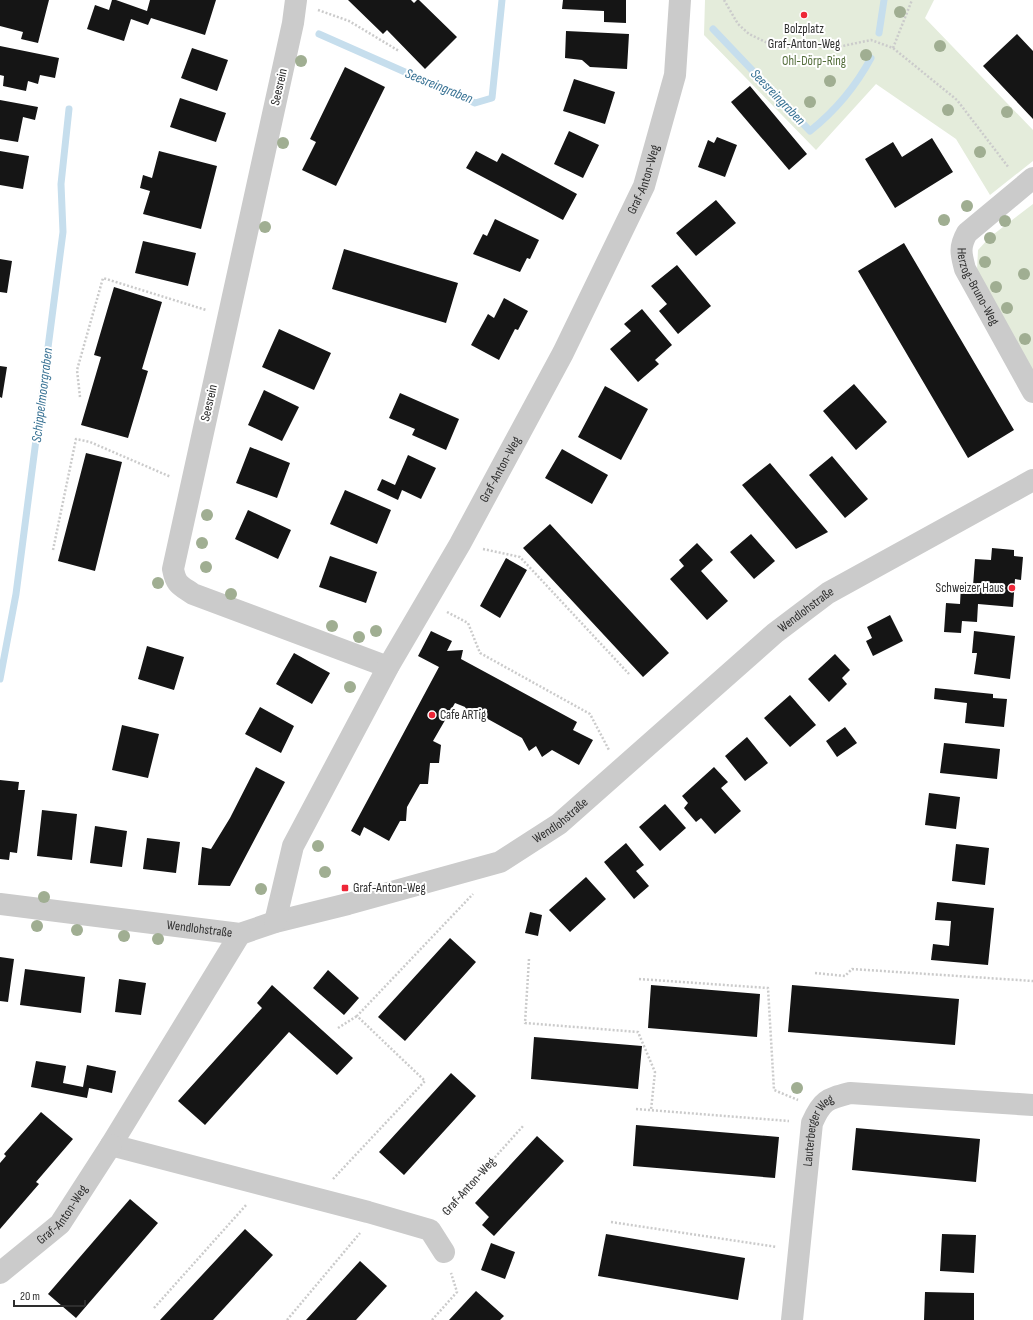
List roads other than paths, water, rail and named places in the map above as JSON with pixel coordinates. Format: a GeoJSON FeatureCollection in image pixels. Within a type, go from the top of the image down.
{"type":"FeatureCollection","features":[{"type":"Feature","properties":{"kind":"street","name":"Graf-Anton-Weg"},"geometry":{"type":"LineString","coordinates":[[275,922],[293,846],[388,667],[460,544],[564,353],[644,186],[674,75],[680,0]]}},
{"type":"Feature","properties":{"kind":"street","name":"Seesrein"},"geometry":{"type":"LineString","coordinates":[[296,1],[293,23],[173,569],[175,579],[181,586],[193,594],[388,667]]}},
{"type":"Feature","properties":{"kind":"street","name":"Herzog-Bruno-Weg"},"geometry":{"type":"LineString","coordinates":[[1028,183],[967,233],[962,242],[962,256],[966,269],[1033,392]]}},
{"type":"Feature","properties":{"kind":"street","name":"Wendlohstraße"},"geometry":{"type":"LineString","coordinates":[[0,904],[240,934],[275,922],[348,904],[500,862],[559,824],[775,633],[828,593],[1033,480]]}},
{"type":"Feature","properties":{"kind":"street","name":"Graf-Anton-Weg"},"geometry":{"type":"LineString","coordinates":[[0,1273],[60,1224],[240,934]]}},
{"type":"Feature","properties":{"kind":"street","name":"Lauterberger Weg"},"geometry":{"type":"LineString","coordinates":[[792,1320],[815,1115],[831,1098],[850,1093],[1033,1105]]}},
{"type":"Feature","properties":{"kind":"street"},"geometry":{"type":"LineString","coordinates":[[111,1144],[368,1212],[430,1230],[444,1252]]}},
{"type":"Feature","properties":{"kind":"waterway","name":"Seesreingraben"},"geometry":{"type":"LineString","coordinates":[[319,34],[475,103],[492,98],[502,0]]}},
{"type":"Feature","properties":{"kind":"waterway","name":"Seesreingraben"},"geometry":{"type":"LineString","coordinates":[[879,33],[884,0]]}},
{"type":"Feature","properties":{"kind":"waterway","name":"Seesreingraben"},"geometry":{"type":"LineString","coordinates":[[713,29],[810,131],[844,98],[859,78],[871,58]]}},
{"type":"Feature","properties":{"kind":"waterway","name":"Schippelmoorgraben"},"geometry":{"type":"LineString","coordinates":[[0,679],[16,594],[63,232],[61,184],[69,109]]}},
{"type":"Feature","properties":{"kind":"place","name":"Bolzplatz Graf-Anton-Weg"},"geometry":{"type":"Point","coordinates":[804,15]}},
{"type":"Feature","properties":{"kind":"place","name":"Schweizer Haus"},"geometry":{"type":"Point","coordinates":[1012,588]}},
{"type":"Feature","properties":{"kind":"place","name":"Cafe ARTig"},"geometry":{"type":"Point","coordinates":[432,715]}},
{"type":"Feature","properties":{"kind":"place","name":"Graf-Anton-Weg"},"geometry":{"type":"Point","coordinates":[345,888]}},
{"type":"Feature","properties":{"kind":"park label","name":"Ohl-Dörp-Ring"},"geometry":{"type":"Point","coordinates":[814,61]}}]}
